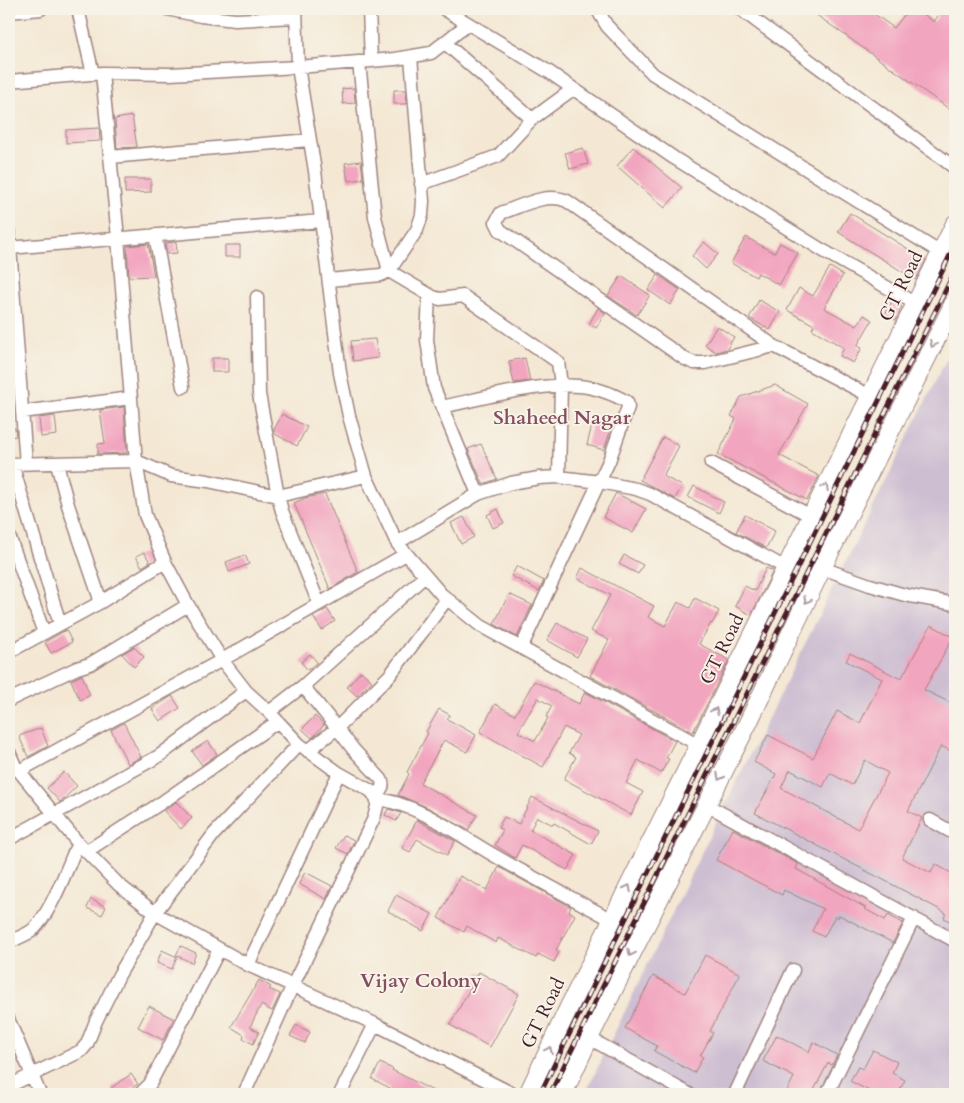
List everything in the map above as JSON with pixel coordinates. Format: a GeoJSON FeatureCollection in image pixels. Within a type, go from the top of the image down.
{"type":"FeatureCollection","features":[{"type":"Feature","properties":{"kind":"highway","name":"GT Road"},"geometry":{"type":"LineString","coordinates":[[528,1094],[955,224]]}},
{"type":"Feature","properties":{"kind":"highway"},"geometry":{"type":"LineString","coordinates":[[563,1094],[705,804],[748,723],[822,568],[949,327],[955,301]]}},
{"type":"Feature","properties":{"kind":"street"},"geometry":{"type":"LineString","coordinates":[[9,12],[41,9]]}},
{"type":"Feature","properties":{"kind":"street"},"geometry":{"type":"LineString","coordinates":[[78,9],[97,74],[110,157],[136,461],[145,515],[165,562],[188,605],[222,660],[246,690],[303,747],[339,773],[371,791],[376,797],[377,806],[374,818],[292,987],[244,1094]]}},
{"type":"Feature","properties":{"kind":"street"},"geometry":{"type":"LineString","coordinates":[[167,9],[201,16],[236,20],[296,13],[298,68],[310,140],[340,373],[349,416],[366,476],[397,543],[447,599],[481,626],[699,745]]}},
{"type":"Feature","properties":{"kind":"street"},"geometry":{"type":"LineString","coordinates":[[369,9],[365,62],[376,217],[389,271],[440,299],[463,296],[558,362],[561,385],[559,477]]}},
{"type":"Feature","properties":{"kind":"street"},"geometry":{"type":"LineString","coordinates":[[444,9],[549,72],[674,158],[822,250],[916,304]]}},
{"type":"Feature","properties":{"kind":"street"},"geometry":{"type":"LineString","coordinates":[[597,9],[607,26],[653,74],[941,253]]}},
{"type":"Feature","properties":{"kind":"street"},"geometry":{"type":"LineString","coordinates":[[740,9],[955,168]]}},
{"type":"Feature","properties":{"kind":"street"},"geometry":{"type":"LineString","coordinates":[[9,81],[97,74],[170,74],[298,68],[411,57],[431,53],[468,24]]}},
{"type":"Feature","properties":{"kind":"street"},"geometry":{"type":"LineString","coordinates":[[444,42],[532,119]]}},
{"type":"Feature","properties":{"kind":"street"},"geometry":{"type":"LineString","coordinates":[[329,280],[381,275],[389,271],[417,230],[422,215],[421,184],[411,57]]}},
{"type":"Feature","properties":{"kind":"street"},"geometry":{"type":"LineString","coordinates":[[421,184],[498,156],[532,119],[573,89]]}},
{"type":"Feature","properties":{"kind":"street"},"geometry":{"type":"LineString","coordinates":[[110,157],[310,140]]}},
{"type":"Feature","properties":{"kind":"street"},"geometry":{"type":"LineString","coordinates":[[774,346],[705,363],[694,363],[685,359],[500,230],[496,222],[497,218],[501,213],[544,198],[553,197],[567,201],[774,346],[870,396]]}},
{"type":"Feature","properties":{"kind":"street"},"geometry":{"type":"LineString","coordinates":[[9,248],[321,221]]}},
{"type":"Feature","properties":{"kind":"street"},"geometry":{"type":"LineString","coordinates":[[9,233],[26,464]]}},
{"type":"Feature","properties":{"kind":"street"},"geometry":{"type":"LineString","coordinates":[[155,235],[182,387]]}},
{"type":"Feature","properties":{"kind":"street"},"geometry":{"type":"LineString","coordinates":[[429,294],[427,340],[434,388],[478,494]]}},
{"type":"Feature","properties":{"kind":"street"},"geometry":{"type":"LineString","coordinates":[[257,297],[259,394],[278,496],[282,511],[319,604]]}},
{"type":"Feature","properties":{"kind":"street"},"geometry":{"type":"LineString","coordinates":[[442,407],[511,392],[561,385],[582,386],[619,398],[626,402],[628,407],[600,482],[522,648]]}},
{"type":"Feature","properties":{"kind":"street"},"geometry":{"type":"LineString","coordinates":[[22,412],[131,398]]}},
{"type":"Feature","properties":{"kind":"street"},"geometry":{"type":"LineString","coordinates":[[60,624],[11,464],[136,461],[171,476],[208,481],[278,496],[366,476]]}},
{"type":"Feature","properties":{"kind":"street"},"geometry":{"type":"LineString","coordinates":[[56,464],[101,602]]}},
{"type":"Feature","properties":{"kind":"street"},"geometry":{"type":"LineString","coordinates":[[711,464],[811,516]]}},
{"type":"Feature","properties":{"kind":"street"},"geometry":{"type":"LineString","coordinates":[[397,543],[478,494],[511,483],[559,477],[600,482],[636,489],[650,494],[786,568]]}},
{"type":"Feature","properties":{"kind":"street"},"geometry":{"type":"LineString","coordinates":[[9,536],[44,632]]}},
{"type":"Feature","properties":{"kind":"street"},"geometry":{"type":"LineString","coordinates":[[14,769],[222,660],[406,554]]}},
{"type":"Feature","properties":{"kind":"street"},"geometry":{"type":"LineString","coordinates":[[10,649],[101,602],[165,562]]}},
{"type":"Feature","properties":{"kind":"street"},"geometry":{"type":"LineString","coordinates":[[822,568],[905,595],[955,604]]}},
{"type":"Feature","properties":{"kind":"street"},"geometry":{"type":"LineString","coordinates":[[9,942],[31,932],[41,922],[83,847],[164,801],[273,717],[304,686],[425,576]]}},
{"type":"Feature","properties":{"kind":"street"},"geometry":{"type":"LineString","coordinates":[[9,1086],[81,1051],[87,1044],[96,1021],[119,975],[155,913],[214,834],[303,747],[337,728],[390,675],[447,599]]}},
{"type":"Feature","properties":{"kind":"street"},"geometry":{"type":"LineString","coordinates":[[9,700],[77,668],[90,664],[188,605]]}},
{"type":"Feature","properties":{"kind":"street"},"geometry":{"type":"LineString","coordinates":[[304,686],[353,749],[381,779],[383,783],[382,788],[376,797]]}},
{"type":"Feature","properties":{"kind":"street"},"geometry":{"type":"LineString","coordinates":[[9,839],[159,756],[246,690]]}},
{"type":"Feature","properties":{"kind":"street"},"geometry":{"type":"LineString","coordinates":[[9,752],[14,769],[83,847],[119,885],[155,913],[248,965],[375,1024],[513,1094]]}},
{"type":"Feature","properties":{"kind":"street"},"geometry":{"type":"LineString","coordinates":[[248,965],[339,773]]}},
{"type":"Feature","properties":{"kind":"street"},"geometry":{"type":"LineString","coordinates":[[376,797],[414,808],[498,858],[612,920]]}},
{"type":"Feature","properties":{"kind":"street"},"geometry":{"type":"LineString","coordinates":[[705,804],[955,941]]}},
{"type":"Feature","properties":{"kind":"street"},"geometry":{"type":"LineString","coordinates":[[930,820],[955,834]]}},
{"type":"Feature","properties":{"kind":"street"},"geometry":{"type":"LineString","coordinates":[[827,1094],[914,918]]}},
{"type":"Feature","properties":{"kind":"street"},"geometry":{"type":"LineString","coordinates":[[140,1094],[150,1084],[219,950]]}},
{"type":"Feature","properties":{"kind":"street"},"geometry":{"type":"LineString","coordinates":[[735,1094],[794,970]]}},
{"type":"Feature","properties":{"kind":"street"},"geometry":{"type":"LineString","coordinates":[[9,1021],[14,1048],[32,1075],[40,1094]]}},
{"type":"Feature","properties":{"kind":"street"},"geometry":{"type":"LineString","coordinates":[[340,1094],[375,1024]]}},
{"type":"Feature","properties":{"kind":"street"},"geometry":{"type":"LineString","coordinates":[[589,1038],[690,1094]]}},
{"type":"Feature","properties":{"kind":"shaded area"},"geometry":{"type":"Polygon","coordinates":[[[955,342],[955,1094],[585,1094],[707,841],[955,342]]]}},
{"type":"Feature","properties":{"kind":"building"},"geometry":{"type":"Polygon","coordinates":[[[808,9],[867,9],[894,28],[909,9],[917,9],[934,22],[942,9],[955,9],[955,113],[808,9]]]}},
{"type":"Feature","properties":{"kind":"building"},"geometry":{"type":"Polygon","coordinates":[[[354,88],[355,103],[343,104],[342,89],[354,88]]]}},
{"type":"Feature","properties":{"kind":"building"},"geometry":{"type":"Polygon","coordinates":[[[394,90],[406,90],[407,104],[394,104],[394,90]]]}},
{"type":"Feature","properties":{"kind":"building"},"geometry":{"type":"Polygon","coordinates":[[[132,116],[137,147],[117,148],[115,119],[132,116]]]}},
{"type":"Feature","properties":{"kind":"building"},"geometry":{"type":"Polygon","coordinates":[[[99,128],[100,141],[66,143],[66,130],[99,128]]]}},
{"type":"Feature","properties":{"kind":"building"},"geometry":{"type":"Polygon","coordinates":[[[633,147],[682,188],[665,208],[617,166],[633,147]]]}},
{"type":"Feature","properties":{"kind":"building"},"geometry":{"type":"Polygon","coordinates":[[[583,148],[588,164],[570,169],[565,153],[583,148]]]}},
{"type":"Feature","properties":{"kind":"building"},"geometry":{"type":"Polygon","coordinates":[[[361,161],[363,179],[348,181],[345,163],[361,161]]]}},
{"type":"Feature","properties":{"kind":"building"},"geometry":{"type":"Polygon","coordinates":[[[125,179],[151,179],[151,192],[125,193],[125,179]]]}},
{"type":"Feature","properties":{"kind":"building"},"geometry":{"type":"Polygon","coordinates":[[[850,213],[926,260],[916,280],[838,232],[850,213]]]}},
{"type":"Feature","properties":{"kind":"building"},"geometry":{"type":"Polygon","coordinates":[[[746,237],[774,253],[780,243],[798,253],[779,285],[758,273],[756,277],[731,263],[746,237]]]}},
{"type":"Feature","properties":{"kind":"building"},"geometry":{"type":"Polygon","coordinates":[[[176,242],[177,253],[167,254],[165,243],[176,242]]]}},
{"type":"Feature","properties":{"kind":"building"},"geometry":{"type":"Polygon","coordinates":[[[704,242],[718,254],[706,269],[692,256],[704,242]]]}},
{"type":"Feature","properties":{"kind":"building"},"geometry":{"type":"Polygon","coordinates":[[[148,244],[154,276],[129,277],[127,246],[148,244]]]}},
{"type":"Feature","properties":{"kind":"building"},"geometry":{"type":"Polygon","coordinates":[[[225,245],[240,245],[240,257],[225,257],[225,245]]]}},
{"type":"Feature","properties":{"kind":"building"},"geometry":{"type":"Polygon","coordinates":[[[830,267],[843,275],[824,308],[857,326],[864,315],[872,320],[857,346],[862,348],[853,363],[840,356],[844,348],[812,329],[814,325],[787,310],[799,288],[813,296],[830,267]]]}},
{"type":"Feature","properties":{"kind":"building"},"geometry":{"type":"Polygon","coordinates":[[[658,275],[680,290],[670,305],[648,290],[658,275]]]}},
{"type":"Feature","properties":{"kind":"building"},"geometry":{"type":"Polygon","coordinates":[[[621,276],[650,295],[637,315],[608,296],[621,276]]]}},
{"type":"Feature","properties":{"kind":"building"},"geometry":{"type":"Polygon","coordinates":[[[759,300],[780,312],[770,330],[749,318],[759,300]]]}},
{"type":"Feature","properties":{"kind":"building"},"geometry":{"type":"Polygon","coordinates":[[[892,301],[902,307],[896,320],[885,314],[892,301]]]}},
{"type":"Feature","properties":{"kind":"building"},"geometry":{"type":"Polygon","coordinates":[[[598,308],[605,313],[596,328],[589,324],[598,308]]]}},
{"type":"Feature","properties":{"kind":"building"},"geometry":{"type":"Polygon","coordinates":[[[717,326],[734,337],[727,349],[716,352],[705,345],[717,326]]]}},
{"type":"Feature","properties":{"kind":"building"},"geometry":{"type":"Polygon","coordinates":[[[375,339],[378,358],[353,361],[351,341],[375,339]]]}},
{"type":"Feature","properties":{"kind":"building"},"geometry":{"type":"Polygon","coordinates":[[[212,358],[228,358],[228,372],[212,372],[212,358]]]}},
{"type":"Feature","properties":{"kind":"building"},"geometry":{"type":"Polygon","coordinates":[[[525,358],[530,381],[514,383],[509,361],[525,358]]]}},
{"type":"Feature","properties":{"kind":"building"},"geometry":{"type":"Polygon","coordinates":[[[775,385],[808,404],[779,455],[819,476],[807,500],[718,454],[736,419],[731,416],[741,397],[775,385]]]}},
{"type":"Feature","properties":{"kind":"building"},"geometry":{"type":"Polygon","coordinates":[[[124,407],[127,453],[98,454],[98,444],[105,443],[100,410],[124,407]]]}},
{"type":"Feature","properties":{"kind":"building"},"geometry":{"type":"Polygon","coordinates":[[[282,414],[307,427],[297,446],[275,434],[274,430],[282,414]]]}},
{"type":"Feature","properties":{"kind":"building"},"geometry":{"type":"Polygon","coordinates":[[[55,416],[57,435],[41,437],[39,418],[55,416]]]}},
{"type":"Feature","properties":{"kind":"building"},"geometry":{"type":"Polygon","coordinates":[[[592,425],[611,429],[604,450],[587,445],[592,425]]]}},
{"type":"Feature","properties":{"kind":"building"},"geometry":{"type":"Polygon","coordinates":[[[9,428],[15,428],[16,436],[9,437],[9,428]]]}},
{"type":"Feature","properties":{"kind":"building"},"geometry":{"type":"Polygon","coordinates":[[[663,437],[679,446],[663,476],[682,486],[675,499],[640,480],[663,437]]]}},
{"type":"Feature","properties":{"kind":"building"},"geometry":{"type":"Polygon","coordinates":[[[481,444],[497,479],[483,484],[468,449],[481,444]]]}},
{"type":"Feature","properties":{"kind":"building"},"geometry":{"type":"Polygon","coordinates":[[[694,486],[724,502],[719,513],[688,497],[694,486]]]}},
{"type":"Feature","properties":{"kind":"building"},"geometry":{"type":"Polygon","coordinates":[[[616,493],[646,509],[633,533],[603,517],[616,493]]]}},
{"type":"Feature","properties":{"kind":"building"},"geometry":{"type":"Polygon","coordinates":[[[325,494],[358,572],[330,589],[294,503],[305,498],[325,494]]]}},
{"type":"Feature","properties":{"kind":"building"},"geometry":{"type":"Polygon","coordinates":[[[498,509],[504,523],[493,528],[487,515],[498,509]]]}},
{"type":"Feature","properties":{"kind":"building"},"geometry":{"type":"Polygon","coordinates":[[[745,515],[775,531],[766,548],[736,532],[745,515]]]}},
{"type":"Feature","properties":{"kind":"building"},"geometry":{"type":"Polygon","coordinates":[[[464,517],[474,537],[461,544],[451,523],[464,517]]]}},
{"type":"Feature","properties":{"kind":"building"},"geometry":{"type":"Polygon","coordinates":[[[144,552],[150,562],[142,567],[136,556],[144,552]]]}},
{"type":"Feature","properties":{"kind":"building"},"geometry":{"type":"Polygon","coordinates":[[[245,555],[249,564],[229,572],[226,562],[245,555]]]}},
{"type":"Feature","properties":{"kind":"building"},"geometry":{"type":"Polygon","coordinates":[[[624,555],[643,565],[638,574],[619,564],[624,555]]]}},
{"type":"Feature","properties":{"kind":"building"},"geometry":{"type":"Polygon","coordinates":[[[517,566],[544,581],[539,591],[511,576],[517,566]]]}},
{"type":"Feature","properties":{"kind":"building"},"geometry":{"type":"Polygon","coordinates":[[[582,568],[654,606],[648,617],[665,626],[678,602],[690,608],[695,598],[719,611],[699,644],[729,660],[693,732],[590,676],[609,640],[591,631],[610,595],[577,578],[582,568]]]}},
{"type":"Feature","properties":{"kind":"building"},"geometry":{"type":"Polygon","coordinates":[[[766,568],[773,571],[751,615],[735,606],[745,586],[755,591],[766,568]]]}},
{"type":"Feature","properties":{"kind":"building"},"geometry":{"type":"Polygon","coordinates":[[[509,594],[532,605],[517,637],[494,624],[509,594]]]}},
{"type":"Feature","properties":{"kind":"building"},"geometry":{"type":"Polygon","coordinates":[[[327,609],[335,621],[322,630],[313,617],[327,609]]]}},
{"type":"Feature","properties":{"kind":"building"},"geometry":{"type":"Polygon","coordinates":[[[557,623],[587,639],[577,657],[547,640],[557,623]]]}},
{"type":"Feature","properties":{"kind":"building"},"geometry":{"type":"Polygon","coordinates":[[[931,625],[953,637],[924,690],[955,705],[955,753],[941,746],[908,811],[922,818],[902,858],[931,873],[935,864],[955,875],[955,924],[944,918],[946,913],[755,813],[776,774],[754,762],[768,735],[813,758],[837,711],[860,723],[882,679],[846,661],[850,653],[901,679],[931,625]],[[865,760],[852,785],[830,773],[823,787],[790,770],[781,788],[858,829],[888,773],[865,760]]]}},
{"type":"Feature","properties":{"kind":"building"},"geometry":{"type":"Polygon","coordinates":[[[66,630],[72,642],[51,653],[45,642],[66,630]]]}},
{"type":"Feature","properties":{"kind":"building"},"geometry":{"type":"Polygon","coordinates":[[[134,647],[144,657],[134,667],[122,654],[134,647]]]}},
{"type":"Feature","properties":{"kind":"building"},"geometry":{"type":"Polygon","coordinates":[[[310,654],[317,662],[308,670],[301,662],[310,654]]]}},
{"type":"Feature","properties":{"kind":"building"},"geometry":{"type":"Polygon","coordinates":[[[361,671],[372,681],[357,696],[347,687],[361,671]]]}},
{"type":"Feature","properties":{"kind":"building"},"geometry":{"type":"Polygon","coordinates":[[[82,675],[90,695],[80,700],[71,680],[82,675]]]}},
{"type":"Feature","properties":{"kind":"building"},"geometry":{"type":"Polygon","coordinates":[[[534,681],[579,704],[585,692],[675,741],[666,758],[669,759],[661,773],[638,760],[626,783],[643,792],[631,815],[564,779],[576,757],[569,753],[579,735],[564,727],[543,767],[480,732],[495,704],[515,715],[534,681]],[[538,698],[518,732],[535,741],[548,718],[546,717],[552,706],[538,698]]]}},
{"type":"Feature","properties":{"kind":"building"},"geometry":{"type":"Polygon","coordinates":[[[172,696],[180,708],[160,721],[152,709],[172,696]]]}},
{"type":"Feature","properties":{"kind":"building"},"geometry":{"type":"Polygon","coordinates":[[[439,709],[450,715],[447,719],[476,735],[467,752],[444,740],[420,783],[477,815],[468,830],[427,807],[398,795],[409,774],[407,772],[428,733],[426,732],[439,709]]]}},
{"type":"Feature","properties":{"kind":"building"},"geometry":{"type":"Polygon","coordinates":[[[315,716],[324,725],[312,738],[302,729],[315,716]]]}},
{"type":"Feature","properties":{"kind":"building"},"geometry":{"type":"Polygon","coordinates":[[[124,723],[141,757],[128,764],[111,730],[124,723]]]}},
{"type":"Feature","properties":{"kind":"building"},"geometry":{"type":"Polygon","coordinates":[[[41,728],[48,746],[28,757],[19,736],[41,728]]]}},
{"type":"Feature","properties":{"kind":"building"},"geometry":{"type":"Polygon","coordinates":[[[208,741],[217,754],[202,765],[192,751],[208,741]]]}},
{"type":"Feature","properties":{"kind":"building"},"geometry":{"type":"Polygon","coordinates":[[[64,772],[77,786],[60,802],[47,788],[64,772]]]}},
{"type":"Feature","properties":{"kind":"building"},"geometry":{"type":"Polygon","coordinates":[[[532,797],[598,831],[591,844],[554,823],[553,825],[537,817],[530,830],[576,855],[567,870],[522,845],[515,858],[495,845],[503,830],[498,828],[504,817],[519,824],[532,797]]]}},
{"type":"Feature","properties":{"kind":"building"},"geometry":{"type":"Polygon","coordinates":[[[176,802],[192,818],[181,829],[164,811],[176,802]]]}},
{"type":"Feature","properties":{"kind":"building"},"geometry":{"type":"Polygon","coordinates":[[[388,809],[401,813],[396,821],[385,815],[388,809]]]}},
{"type":"Feature","properties":{"kind":"building"},"geometry":{"type":"Polygon","coordinates":[[[417,820],[455,841],[447,855],[417,839],[410,852],[402,848],[417,820]]]}},
{"type":"Feature","properties":{"kind":"building"},"geometry":{"type":"Polygon","coordinates":[[[733,829],[798,864],[796,869],[865,909],[885,920],[888,915],[903,923],[893,943],[839,915],[838,918],[835,916],[824,937],[812,931],[823,909],[784,890],[782,895],[716,860],[733,829]]]}},
{"type":"Feature","properties":{"kind":"building"},"geometry":{"type":"Polygon","coordinates":[[[344,835],[354,840],[348,854],[336,848],[344,835]]]}},
{"type":"Feature","properties":{"kind":"building"},"geometry":{"type":"Polygon","coordinates":[[[499,867],[571,907],[569,911],[575,915],[556,950],[559,952],[554,962],[538,954],[536,958],[498,938],[496,943],[467,926],[464,932],[438,918],[460,876],[487,890],[499,867]]]}},
{"type":"Feature","properties":{"kind":"building"},"geometry":{"type":"Polygon","coordinates":[[[305,872],[332,886],[326,899],[299,884],[305,872]]]}},
{"type":"Feature","properties":{"kind":"building"},"geometry":{"type":"Polygon","coordinates":[[[396,895],[432,914],[423,931],[388,911],[396,895]]]}},
{"type":"Feature","properties":{"kind":"building"},"geometry":{"type":"Polygon","coordinates":[[[91,899],[106,907],[102,915],[87,908],[91,899]]]}},
{"type":"Feature","properties":{"kind":"building"},"geometry":{"type":"Polygon","coordinates":[[[181,946],[196,953],[192,963],[176,955],[181,946]]]}},
{"type":"Feature","properties":{"kind":"building"},"geometry":{"type":"Polygon","coordinates":[[[162,950],[177,957],[172,969],[157,963],[162,950]]]}},
{"type":"Feature","properties":{"kind":"building"},"geometry":{"type":"Polygon","coordinates":[[[705,955],[740,974],[710,1031],[713,1033],[700,1056],[703,1057],[694,1073],[654,1051],[657,1046],[625,1028],[653,976],[685,993],[705,955]]]}},
{"type":"Feature","properties":{"kind":"building"},"geometry":{"type":"Polygon","coordinates":[[[479,972],[519,994],[490,1047],[450,1025],[479,972]]]}},
{"type":"Feature","properties":{"kind":"building"},"geometry":{"type":"Polygon","coordinates":[[[259,980],[271,987],[269,989],[280,994],[272,1011],[261,1005],[250,1027],[259,1032],[253,1044],[243,1038],[244,1035],[231,1027],[259,980]]]}},
{"type":"Feature","properties":{"kind":"building"},"geometry":{"type":"Polygon","coordinates":[[[149,1006],[174,1019],[163,1040],[138,1027],[149,1006]]]}},
{"type":"Feature","properties":{"kind":"building"},"geometry":{"type":"Polygon","coordinates":[[[296,1025],[310,1032],[305,1043],[290,1036],[296,1025]]]}},
{"type":"Feature","properties":{"kind":"building"},"geometry":{"type":"Polygon","coordinates":[[[777,1035],[809,1052],[813,1042],[837,1055],[832,1065],[828,1063],[812,1094],[794,1094],[787,1091],[794,1077],[763,1061],[777,1035]]]}},
{"type":"Feature","properties":{"kind":"building"},"geometry":{"type":"Polygon","coordinates":[[[873,1050],[897,1062],[892,1073],[905,1080],[898,1094],[875,1094],[850,1081],[858,1067],[863,1069],[873,1050]]]}},
{"type":"Feature","properties":{"kind":"building"},"geometry":{"type":"Polygon","coordinates":[[[380,1063],[439,1094],[387,1094],[390,1088],[372,1079],[380,1063]]]}},
{"type":"Feature","properties":{"kind":"building"},"geometry":{"type":"Polygon","coordinates":[[[131,1074],[138,1084],[123,1094],[116,1094],[111,1088],[131,1074]]]}},
{"type":"Feature","properties":{"kind":"railway"},"geometry":{"type":"LineString","coordinates":[[540,1094],[955,245]]}},
{"type":"Feature","properties":{"kind":"railway"},"geometry":{"type":"LineString","coordinates":[[550,1094],[955,271]]}},
{"type":"Feature","properties":{"kind":"district","name":"Shaheed Nagar"},"geometry":{"type":"Point","coordinates":[562,417]}},
{"type":"Feature","properties":{"kind":"district","name":"Vijay Colony"},"geometry":{"type":"Point","coordinates":[421,980]}}]}
